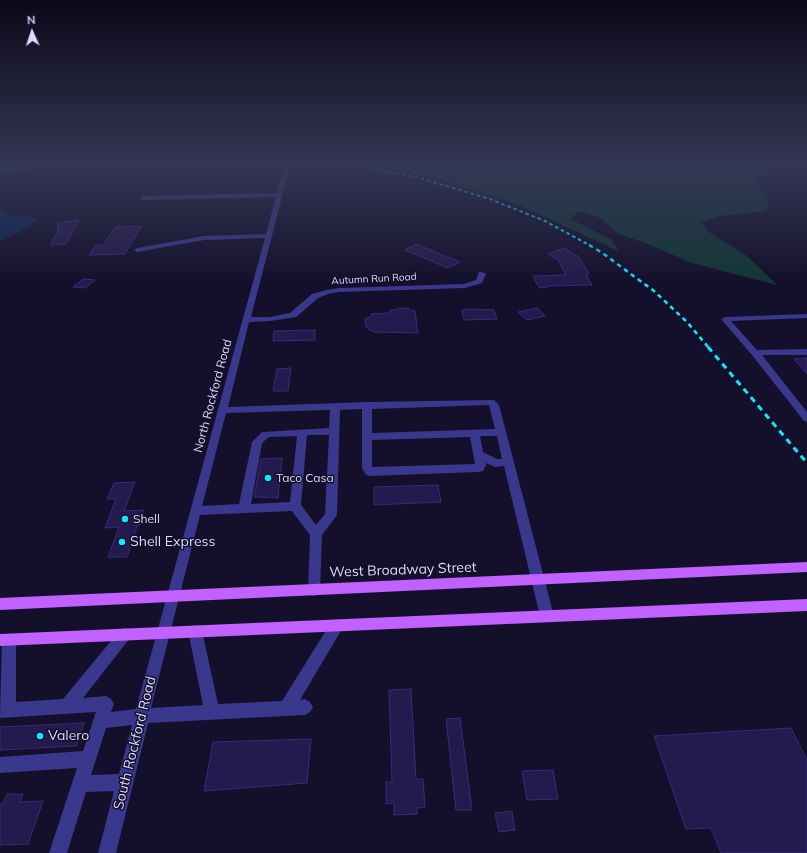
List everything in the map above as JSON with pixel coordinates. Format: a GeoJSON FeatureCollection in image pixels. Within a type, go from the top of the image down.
{"type":"FeatureCollection","features":[{"type":"Feature","properties":{"kind":"main road","name":"West Broadway Street"},"geometry":{"type":"LineString","coordinates":[[0,604],[807,567]]}},
{"type":"Feature","properties":{"kind":"main road"},"geometry":{"type":"LineString","coordinates":[[5,640],[807,605]]}},
{"type":"Feature","properties":{"kind":"street","name":"North Rockford Road"},"geometry":{"type":"LineString","coordinates":[[163,632],[277,206]]}},
{"type":"Feature","properties":{"kind":"street"},"geometry":{"type":"LineString","coordinates":[[137,250],[204,238],[269,236]]}},
{"type":"Feature","properties":{"kind":"street","name":"Autumn Run Road"},"geometry":{"type":"LineString","coordinates":[[246,320],[270,319],[293,315],[315,296],[327,292],[340,290],[465,286],[479,281],[482,274]]}},
{"type":"Feature","properties":{"kind":"street"},"geometry":{"type":"LineString","coordinates":[[807,316],[725,319],[807,419]]}},
{"type":"Feature","properties":{"kind":"street"},"geometry":{"type":"LineString","coordinates":[[754,353],[807,352]]}},
{"type":"Feature","properties":{"kind":"street"},"geometry":{"type":"LineString","coordinates":[[223,410],[491,402],[494,406],[501,432],[547,616]]}},
{"type":"Feature","properties":{"kind":"street"},"geometry":{"type":"LineString","coordinates":[[367,405],[367,468],[370,472],[479,468],[481,465],[474,433]]}},
{"type":"Feature","properties":{"kind":"street"},"geometry":{"type":"LineString","coordinates":[[314,590],[316,534],[331,515],[335,406]]}},
{"type":"Feature","properties":{"kind":"street"},"geometry":{"type":"LineString","coordinates":[[244,509],[257,442],[266,434],[334,431]]}},
{"type":"Feature","properties":{"kind":"street"},"geometry":{"type":"LineString","coordinates":[[302,432],[295,506],[316,534]]}},
{"type":"Feature","properties":{"kind":"street"},"geometry":{"type":"LineString","coordinates":[[367,437],[501,432]]}},
{"type":"Feature","properties":{"kind":"street"},"geometry":{"type":"LineString","coordinates":[[479,455],[482,455],[495,462],[508,462]]}},
{"type":"Feature","properties":{"kind":"street"},"geometry":{"type":"LineString","coordinates":[[196,511],[295,506]]}},
{"type":"Feature","properties":{"kind":"street"},"geometry":{"type":"LineString","coordinates":[[286,708],[337,625]]}},
{"type":"Feature","properties":{"kind":"street"},"geometry":{"type":"LineString","coordinates":[[195,631],[212,712]]}},
{"type":"Feature","properties":{"kind":"street","name":"South Rockford Road"},"geometry":{"type":"LineString","coordinates":[[107,853],[163,632]]}},
{"type":"Feature","properties":{"kind":"street"},"geometry":{"type":"LineString","coordinates":[[67,706],[125,634]]}},
{"type":"Feature","properties":{"kind":"street"},"geometry":{"type":"LineString","coordinates":[[5,640],[4,710],[106,704],[58,853]]}},
{"type":"Feature","properties":{"kind":"street"},"geometry":{"type":"LineString","coordinates":[[101,721],[142,716],[305,707]]}},
{"type":"Feature","properties":{"kind":"street"},"geometry":{"type":"LineString","coordinates":[[0,765],[89,759]]}},
{"type":"Feature","properties":{"kind":"street"},"geometry":{"type":"LineString","coordinates":[[81,784],[125,782]]}},
{"type":"Feature","properties":{"kind":"green space"},"geometry":{"type":"Polygon","coordinates":[[[521,206],[767,206],[767,211],[719,216],[701,223],[709,232],[747,256],[777,285],[692,263],[643,242],[618,234],[601,218],[579,211],[570,219],[611,239],[620,252],[521,206]]]}},
{"type":"Feature","properties":{"kind":"water"},"geometry":{"type":"Polygon","coordinates":[[[0,208],[9,215],[30,217],[37,220],[30,226],[0,241],[0,208]]]}},
{"type":"Feature","properties":{"kind":"building"},"geometry":{"type":"Polygon","coordinates":[[[79,220],[66,244],[50,245],[58,231],[57,223],[79,220]]]}},
{"type":"Feature","properties":{"kind":"building"},"geometry":{"type":"Polygon","coordinates":[[[141,226],[125,254],[89,255],[96,245],[103,245],[115,227],[141,226]]]}},
{"type":"Feature","properties":{"kind":"building"},"geometry":{"type":"Polygon","coordinates":[[[416,244],[460,262],[448,268],[405,250],[416,244]]]}},
{"type":"Feature","properties":{"kind":"building"},"geometry":{"type":"Polygon","coordinates":[[[564,248],[579,257],[589,274],[586,274],[592,285],[548,286],[540,288],[533,276],[566,275],[558,260],[548,254],[564,248]]]}},
{"type":"Feature","properties":{"kind":"building"},"geometry":{"type":"Polygon","coordinates":[[[83,279],[95,280],[85,288],[73,287],[83,279]]]}},
{"type":"Feature","properties":{"kind":"building"},"geometry":{"type":"Polygon","coordinates":[[[408,308],[409,310],[415,311],[418,333],[373,332],[366,327],[365,319],[372,316],[371,314],[390,313],[390,310],[408,308]]]}},
{"type":"Feature","properties":{"kind":"building"},"geometry":{"type":"Polygon","coordinates":[[[537,308],[545,316],[527,320],[518,312],[537,308]]]}},
{"type":"Feature","properties":{"kind":"building"},"geometry":{"type":"Polygon","coordinates":[[[462,310],[494,310],[497,319],[464,320],[462,310]]]}},
{"type":"Feature","properties":{"kind":"building"},"geometry":{"type":"Polygon","coordinates":[[[315,330],[315,340],[273,341],[274,331],[315,330]]]}},
{"type":"Feature","properties":{"kind":"building"},"geometry":{"type":"Polygon","coordinates":[[[807,358],[807,374],[794,359],[807,358]]]}},
{"type":"Feature","properties":{"kind":"building"},"geometry":{"type":"Polygon","coordinates":[[[291,368],[288,391],[273,391],[277,369],[291,368]]]}},
{"type":"Feature","properties":{"kind":"building","name":"Taco Casa"},"geometry":{"type":"Polygon","coordinates":[[[282,458],[278,498],[254,497],[261,459],[282,458]]]}},
{"type":"Feature","properties":{"kind":"building"},"geometry":{"type":"Polygon","coordinates":[[[135,482],[124,511],[144,510],[139,526],[137,526],[127,557],[108,557],[119,527],[105,528],[116,499],[107,499],[114,483],[135,482]]]}},
{"type":"Feature","properties":{"kind":"building"},"geometry":{"type":"Polygon","coordinates":[[[438,485],[441,502],[374,505],[374,487],[438,485]]]}},
{"type":"Feature","properties":{"kind":"building"},"geometry":{"type":"Polygon","coordinates":[[[411,689],[416,779],[423,779],[425,807],[417,808],[417,814],[394,815],[394,803],[386,804],[386,782],[392,782],[389,690],[411,689]]]}},
{"type":"Feature","properties":{"kind":"building"},"geometry":{"type":"Polygon","coordinates":[[[460,718],[472,810],[456,810],[446,719],[460,718]]]}},
{"type":"Feature","properties":{"kind":"building","name":"Valero"},"geometry":{"type":"Polygon","coordinates":[[[84,723],[76,746],[0,750],[0,727],[84,723]]]}},
{"type":"Feature","properties":{"kind":"building"},"geometry":{"type":"Polygon","coordinates":[[[791,728],[807,760],[807,853],[721,853],[711,828],[686,829],[654,736],[791,728]]]}},
{"type":"Feature","properties":{"kind":"building"},"geometry":{"type":"Polygon","coordinates":[[[311,739],[307,783],[204,791],[213,742],[311,739]]]}},
{"type":"Feature","properties":{"kind":"building"},"geometry":{"type":"Polygon","coordinates":[[[553,770],[558,799],[527,800],[522,771],[553,770]]]}},
{"type":"Feature","properties":{"kind":"building"},"geometry":{"type":"Polygon","coordinates":[[[7,794],[23,794],[20,802],[43,801],[28,844],[0,845],[0,804],[3,804],[7,794]]]}},
{"type":"Feature","properties":{"kind":"building"},"geometry":{"type":"Polygon","coordinates":[[[512,811],[515,830],[499,832],[495,813],[512,811]]]}},
{"type":"Feature","properties":{"kind":"railway"},"geometry":{"type":"LineString","coordinates":[[507,206],[545,221],[591,246]]}},
{"type":"Feature","properties":{"kind":"railway"},"geometry":{"type":"LineString","coordinates":[[589,245],[601,252],[654,291],[687,322],[709,348]]}},
{"type":"Feature","properties":{"kind":"railway"},"geometry":{"type":"LineString","coordinates":[[708,347],[807,463]]}},
{"type":"Feature","properties":{"kind":"place","name":"Taco Casa"},"geometry":{"type":"Point","coordinates":[268,478]}},
{"type":"Feature","properties":{"kind":"place","name":"Shell"},"geometry":{"type":"Point","coordinates":[125,519]}},
{"type":"Feature","properties":{"kind":"place","name":"Shell Express"},"geometry":{"type":"Point","coordinates":[122,542]}},
{"type":"Feature","properties":{"kind":"place","name":"Valero"},"geometry":{"type":"Point","coordinates":[40,736]}}]}
